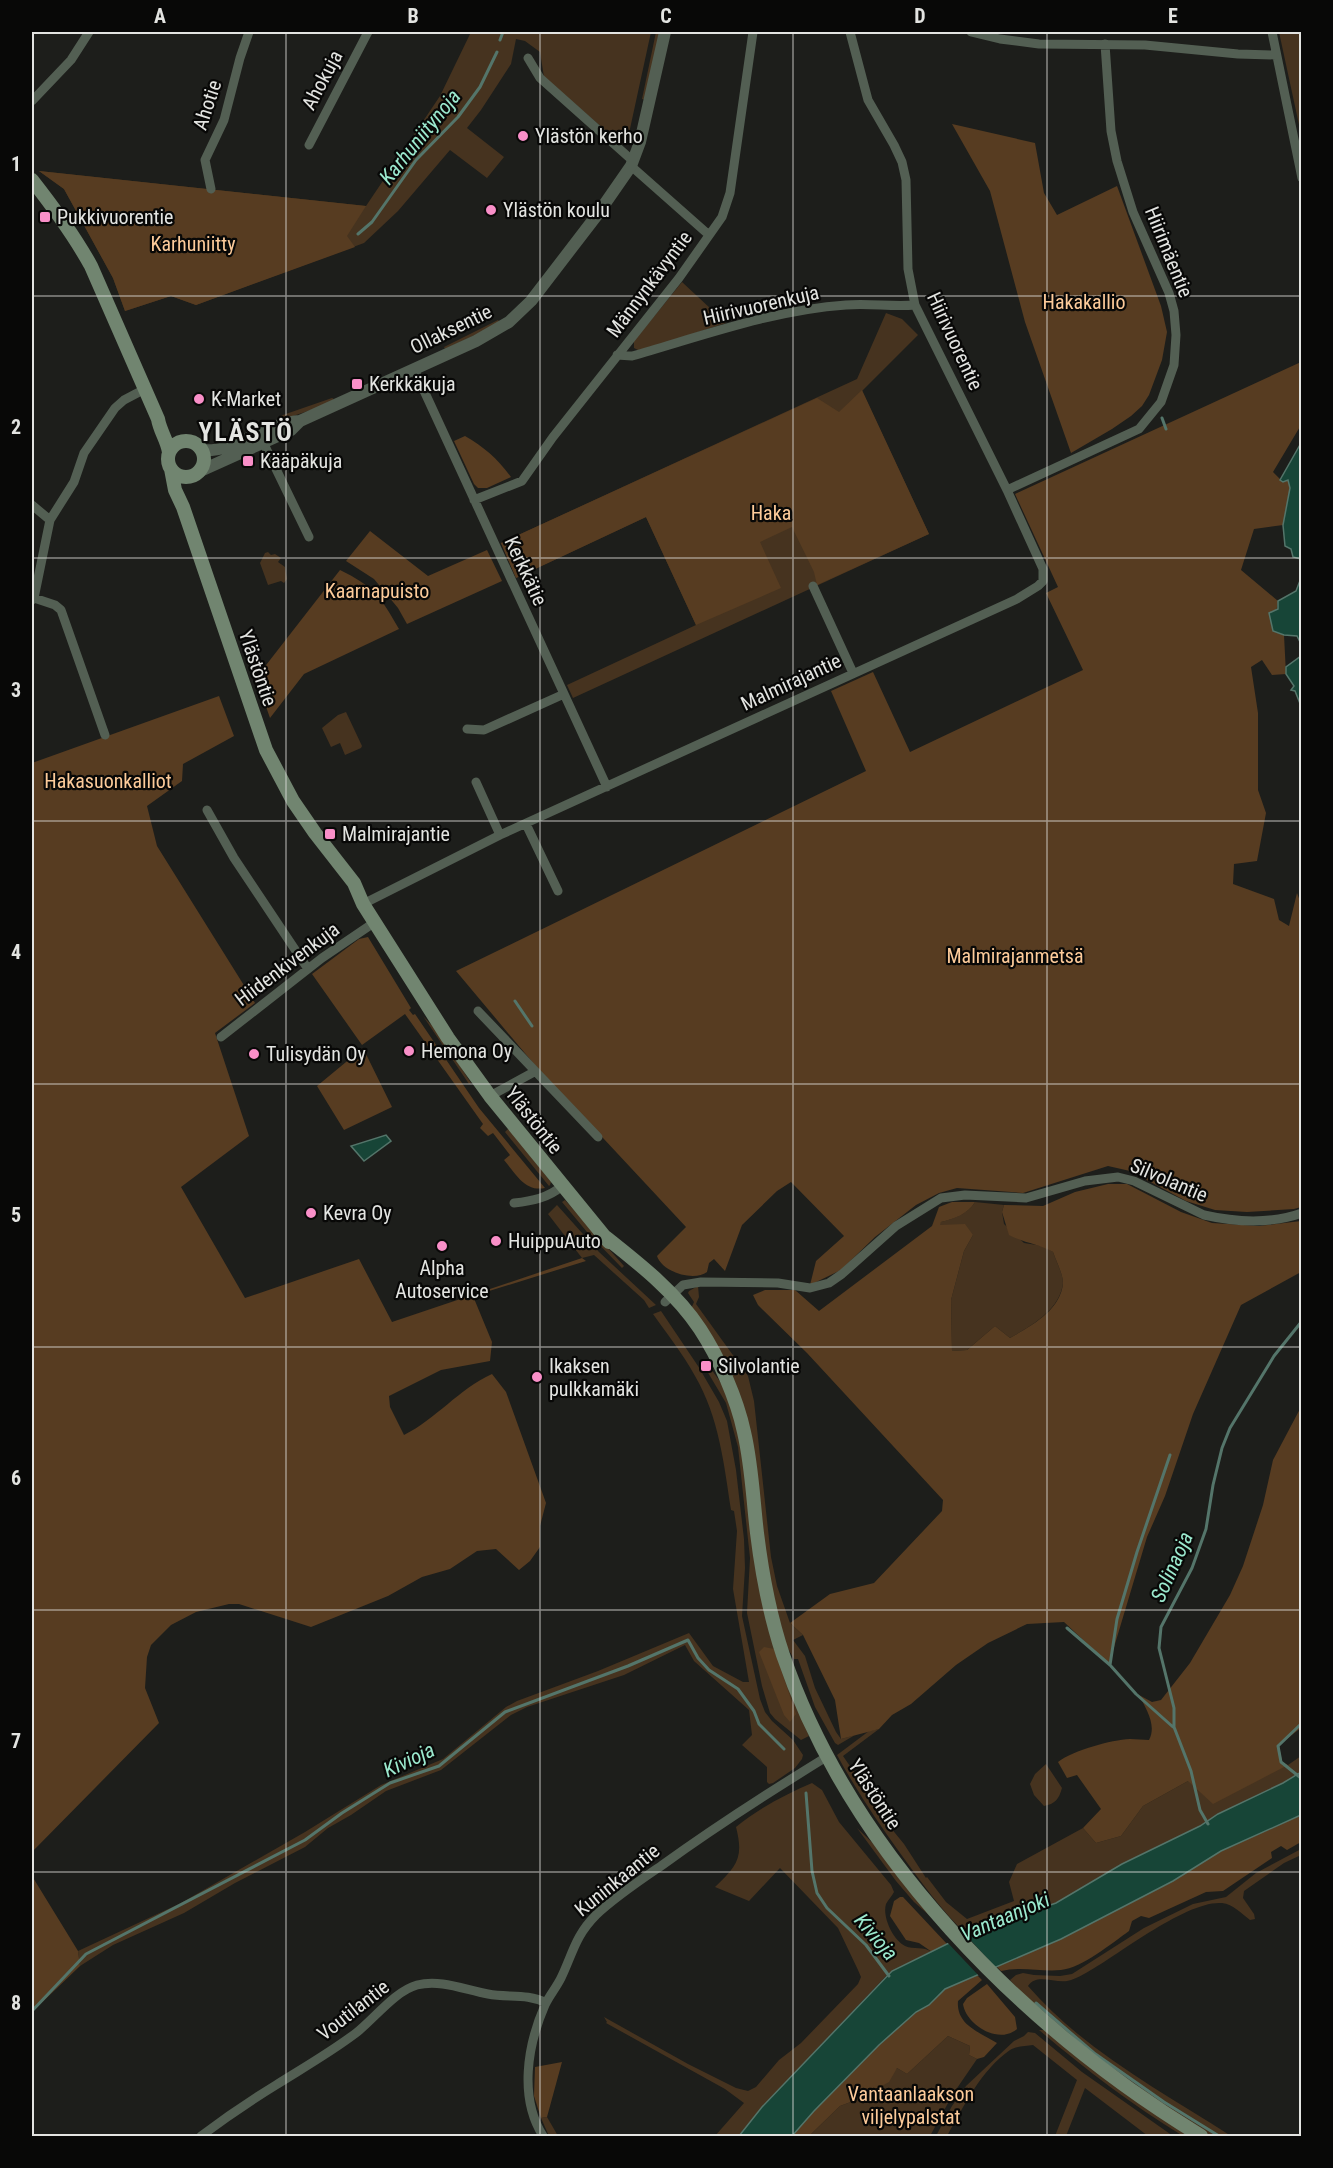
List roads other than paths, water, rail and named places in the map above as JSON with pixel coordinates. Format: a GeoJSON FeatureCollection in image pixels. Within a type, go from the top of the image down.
{"type":"FeatureCollection","features":[{"type":"Feature","properties":{"kind":"main road","name":"Ylästöntie"},"geometry":{"type":"LineString","coordinates":[[32,180],[56,210],[92,269],[143,390],[158,419],[159,429],[168,443],[168,459],[176,490],[266,750],[293,801],[315,833],[334,870],[363,904],[448,1038],[490,1096],[625,1263],[668,1299],[712,1353],[729,1384],[745,1435],[758,1542],[775,1627],[796,1689],[828,1756],[864,1816],[931,1908],[1003,1984],[1090,2060],[1201,2136]]}},
{"type":"Feature","properties":{"kind":"main road","name":"Ylästöntie"},"geometry":{"type":"LineString","coordinates":[[158,419],[201,450]]}},
{"type":"Feature","properties":{"kind":"main road"},"geometry":{"type":"LineString","coordinates":[[169,452],[175,445],[187,441]]}},
{"type":"Feature","properties":{"kind":"main road"},"geometry":{"type":"LineString","coordinates":[[183,507],[186,489],[203,463],[201,450]]}},
{"type":"Feature","properties":{"kind":"main road"},"geometry":{"type":"LineString","coordinates":[[171,469],[181,476],[194,474]]}},
{"type":"Feature","properties":{"kind":"street","name":"Ahotie"},"geometry":{"type":"LineString","coordinates":[[211,189],[205,160],[224,120],[249,32]]}},
{"type":"Feature","properties":{"kind":"street","name":"Ahokuja"},"geometry":{"type":"LineString","coordinates":[[309,145],[368,32]]}},
{"type":"Feature","properties":{"kind":"street","name":"Ollaksentie"},"geometry":{"type":"LineString","coordinates":[[194,474],[288,422],[300,421],[484,337],[517,315],[531,301],[591,224],[632,164],[640,142],[665,32]]}},
{"type":"Feature","properties":{"kind":"street","name":"Männynkävyntie"},"geometry":{"type":"LineString","coordinates":[[474,500],[522,481],[558,431],[679,278],[722,217],[730,193],[753,32]]}},
{"type":"Feature","properties":{"kind":"street","name":"Hiirivuorentie"},"geometry":{"type":"LineString","coordinates":[[850,32],[868,100],[894,145],[904,171],[908,269],[915,305],[1007,490],[1043,569],[1043,581],[1038,586]]}},
{"type":"Feature","properties":{"kind":"street"},"geometry":{"type":"LineString","coordinates":[[970,32],[1039,44],[1145,45],[1238,54],[1276,55]]}},
{"type":"Feature","properties":{"kind":"street"},"geometry":{"type":"LineString","coordinates":[[1272,32],[1302,177]]}},
{"type":"Feature","properties":{"kind":"street"},"geometry":{"type":"LineString","coordinates":[[32,101],[71,60],[86,33]]}},
{"type":"Feature","properties":{"kind":"street","name":"Hiirimäentie"},"geometry":{"type":"LineString","coordinates":[[1007,490],[1139,429],[1161,402],[1173,365],[1176,335],[1174,311],[1169,293],[1133,212],[1117,161],[1111,130],[1105,44]]}},
{"type":"Feature","properties":{"kind":"street"},"geometry":{"type":"LineString","coordinates":[[528,58],[540,78],[709,235]]}},
{"type":"Feature","properties":{"kind":"street","name":"Hiirivuorenkuja"},"geometry":{"type":"LineString","coordinates":[[617,355],[632,356],[771,317],[815,309],[846,305],[915,305]]}},
{"type":"Feature","properties":{"kind":"street","name":"Kerkkätie"},"geometry":{"type":"LineString","coordinates":[[414,369],[607,787]]}},
{"type":"Feature","properties":{"kind":"street"},"geometry":{"type":"LineString","coordinates":[[105,735],[61,610],[55,605],[33,599],[50,520],[74,482],[89,443],[115,408],[131,395],[143,390]]}},
{"type":"Feature","properties":{"kind":"street","name":"Ollaksentie"},"geometry":{"type":"LineString","coordinates":[[201,450],[217,450],[261,438]]}},
{"type":"Feature","properties":{"kind":"street"},"geometry":{"type":"LineString","coordinates":[[261,438],[309,537]]}},
{"type":"Feature","properties":{"kind":"street"},"geometry":{"type":"LineString","coordinates":[[32,505],[50,520]]}},
{"type":"Feature","properties":{"kind":"street"},"geometry":{"type":"LineString","coordinates":[[813,585],[854,673]]}},
{"type":"Feature","properties":{"kind":"street","name":"Malmirajantie"},"geometry":{"type":"LineString","coordinates":[[363,904],[500,835],[1017,599],[1038,586]]}},
{"type":"Feature","properties":{"kind":"street"},"geometry":{"type":"LineString","coordinates":[[467,729],[484,730],[564,694]]}},
{"type":"Feature","properties":{"kind":"street"},"geometry":{"type":"LineString","coordinates":[[476,782],[500,835]]}},
{"type":"Feature","properties":{"kind":"street"},"geometry":{"type":"LineString","coordinates":[[207,810],[234,858],[309,969]]}},
{"type":"Feature","properties":{"kind":"street"},"geometry":{"type":"LineString","coordinates":[[526,824],[558,891]]}},
{"type":"Feature","properties":{"kind":"street","name":"Hiidenkivenkuja"},"geometry":{"type":"LineString","coordinates":[[221,1037],[309,969],[375,922]]}},
{"type":"Feature","properties":{"kind":"street"},"geometry":{"type":"LineString","coordinates":[[478,1011],[598,1137]]}},
{"type":"Feature","properties":{"kind":"street"},"geometry":{"type":"LineString","coordinates":[[490,1096],[534,1072]]}},
{"type":"Feature","properties":{"kind":"street","name":"Silvolantie"},"geometry":{"type":"LineString","coordinates":[[668,1299],[683,1285],[701,1282],[778,1283],[810,1288],[830,1283],[896,1226],[940,1198],[965,1195],[1026,1198],[1085,1181],[1118,1177],[1134,1181],[1214,1218],[1265,1220],[1302,1213]]}},
{"type":"Feature","properties":{"kind":"street"},"geometry":{"type":"LineString","coordinates":[[514,1203],[531,1201],[553,1194],[562,1186]]}},
{"type":"Feature","properties":{"kind":"street","name":"Kuninkaantie"},"geometry":{"type":"LineString","coordinates":[[543,2136],[533,2117],[528,2082],[534,2040],[546,2002],[562,1976],[575,1941],[597,1914],[702,1836],[828,1756]]}},
{"type":"Feature","properties":{"kind":"street","name":"Voutilantie"},"geometry":{"type":"LineString","coordinates":[[201,2136],[275,2085],[318,2060],[399,1996],[417,1985],[434,1983],[475,1990],[489,1995],[536,1998],[546,2002]]}},
{"type":"Feature","properties":{"kind":"waterway","name":"Karhuniitynoja"},"geometry":{"type":"LineString","coordinates":[[500,40],[503,32]]}},
{"type":"Feature","properties":{"kind":"waterway","name":"Karhuniitynoja"},"geometry":{"type":"LineString","coordinates":[[358,234],[372,222],[416,160],[458,117],[480,87],[497,52]]}},
{"type":"Feature","properties":{"kind":"waterway"},"geometry":{"type":"LineString","coordinates":[[1162,418],[1166,429]]}},
{"type":"Feature","properties":{"kind":"waterway"},"geometry":{"type":"LineString","coordinates":[[515,1001],[532,1026]]}},
{"type":"Feature","properties":{"kind":"waterway","name":"Solinaoja"},"geometry":{"type":"LineString","coordinates":[[1208,1824],[1200,1810],[1191,1771],[1174,1727],[1174,1708],[1159,1648],[1161,1627],[1192,1568],[1206,1529],[1213,1485],[1222,1448],[1230,1428],[1274,1356],[1302,1321]]}},
{"type":"Feature","properties":{"kind":"waterway"},"geometry":{"type":"LineString","coordinates":[[1110,1665],[1117,1619],[1170,1455]]}},
{"type":"Feature","properties":{"kind":"waterway"},"geometry":{"type":"LineString","coordinates":[[1067,1628],[1110,1665],[1136,1694],[1173,1727]]}},
{"type":"Feature","properties":{"kind":"waterway","name":"Kivioja"},"geometry":{"type":"LineString","coordinates":[[32,2011],[86,1954],[305,1840],[342,1813],[390,1783],[439,1766],[505,1712],[628,1666],[688,1640],[698,1658],[709,1670],[738,1689],[754,1711],[759,1724],[784,1749]]}},
{"type":"Feature","properties":{"kind":"waterway"},"geometry":{"type":"LineString","coordinates":[[1302,1723],[1278,1746],[1281,1762],[1302,1779]]}},
{"type":"Feature","properties":{"kind":"waterway","name":"Kivioja"},"geometry":{"type":"LineString","coordinates":[[806,1793],[812,1871],[817,1893],[827,1908],[866,1945],[889,1976]]}},
{"type":"Feature","properties":{"kind":"waterway"},"geometry":{"type":"LineString","coordinates":[[1036,2003],[1094,2053],[1164,2102],[1219,2136]]}},
{"type":"Feature","properties":{"kind":"place","name":"Ylästön kerho"},"geometry":{"type":"Point","coordinates":[523,136]}},
{"type":"Feature","properties":{"kind":"place","name":"Ylästön koulu"},"geometry":{"type":"Point","coordinates":[491,210]}},
{"type":"Feature","properties":{"kind":"place","name":"Pukkivuorentie"},"geometry":{"type":"Point","coordinates":[45,217]}},
{"type":"Feature","properties":{"kind":"place","name":"Kerkkäkuja"},"geometry":{"type":"Point","coordinates":[357,384]}},
{"type":"Feature","properties":{"kind":"place","name":"K-Market"},"geometry":{"type":"Point","coordinates":[199,399]}},
{"type":"Feature","properties":{"kind":"place","name":"Kääpäkuja"},"geometry":{"type":"Point","coordinates":[248,461]}},
{"type":"Feature","properties":{"kind":"place","name":"Malmirajantie"},"geometry":{"type":"Point","coordinates":[330,834]}},
{"type":"Feature","properties":{"kind":"place","name":"Hemona Oy"},"geometry":{"type":"Point","coordinates":[409,1051]}},
{"type":"Feature","properties":{"kind":"place","name":"Tulisydän Oy"},"geometry":{"type":"Point","coordinates":[254,1054]}},
{"type":"Feature","properties":{"kind":"place","name":"Kevra Oy"},"geometry":{"type":"Point","coordinates":[311,1213]}},
{"type":"Feature","properties":{"kind":"place","name":"HuippuAuto"},"geometry":{"type":"Point","coordinates":[496,1241]}},
{"type":"Feature","properties":{"kind":"place","name":"Alpha Autoservice"},"geometry":{"type":"Point","coordinates":[442,1246]}},
{"type":"Feature","properties":{"kind":"place","name":"Silvolantie"},"geometry":{"type":"Point","coordinates":[706,1366]}},
{"type":"Feature","properties":{"kind":"place","name":"Ikaksen pulkkamäki"},"geometry":{"type":"Point","coordinates":[537,1377]}},
{"type":"Feature","properties":{"kind":"district","name":"YLÄSTÖ"},"geometry":{"type":"Point","coordinates":[246,432]}},
{"type":"Feature","properties":{"kind":"park label","name":"Karhuniitty"},"geometry":{"type":"Point","coordinates":[193,244]}},
{"type":"Feature","properties":{"kind":"park label","name":"Hakakallio"},"geometry":{"type":"Point","coordinates":[1084,302]}},
{"type":"Feature","properties":{"kind":"park label","name":"Haka"},"geometry":{"type":"Point","coordinates":[771,513]}},
{"type":"Feature","properties":{"kind":"park label","name":"Kaarnapuisto"},"geometry":{"type":"Point","coordinates":[377,591]}},
{"type":"Feature","properties":{"kind":"park label","name":"Hakasuonkalliot"},"geometry":{"type":"Point","coordinates":[108,781]}},
{"type":"Feature","properties":{"kind":"park label","name":"Malmirajanmetsä"},"geometry":{"type":"Point","coordinates":[1015,956]}},
{"type":"Feature","properties":{"kind":"park label","name":"Vantaanlaakson viljelypalstat"},"geometry":{"type":"Point","coordinates":[911,2106]}},
{"type":"Feature","properties":{"kind":"water label","name":"Vantaanjoki"},"geometry":{"type":"Point","coordinates":[1005,1917]}}]}
